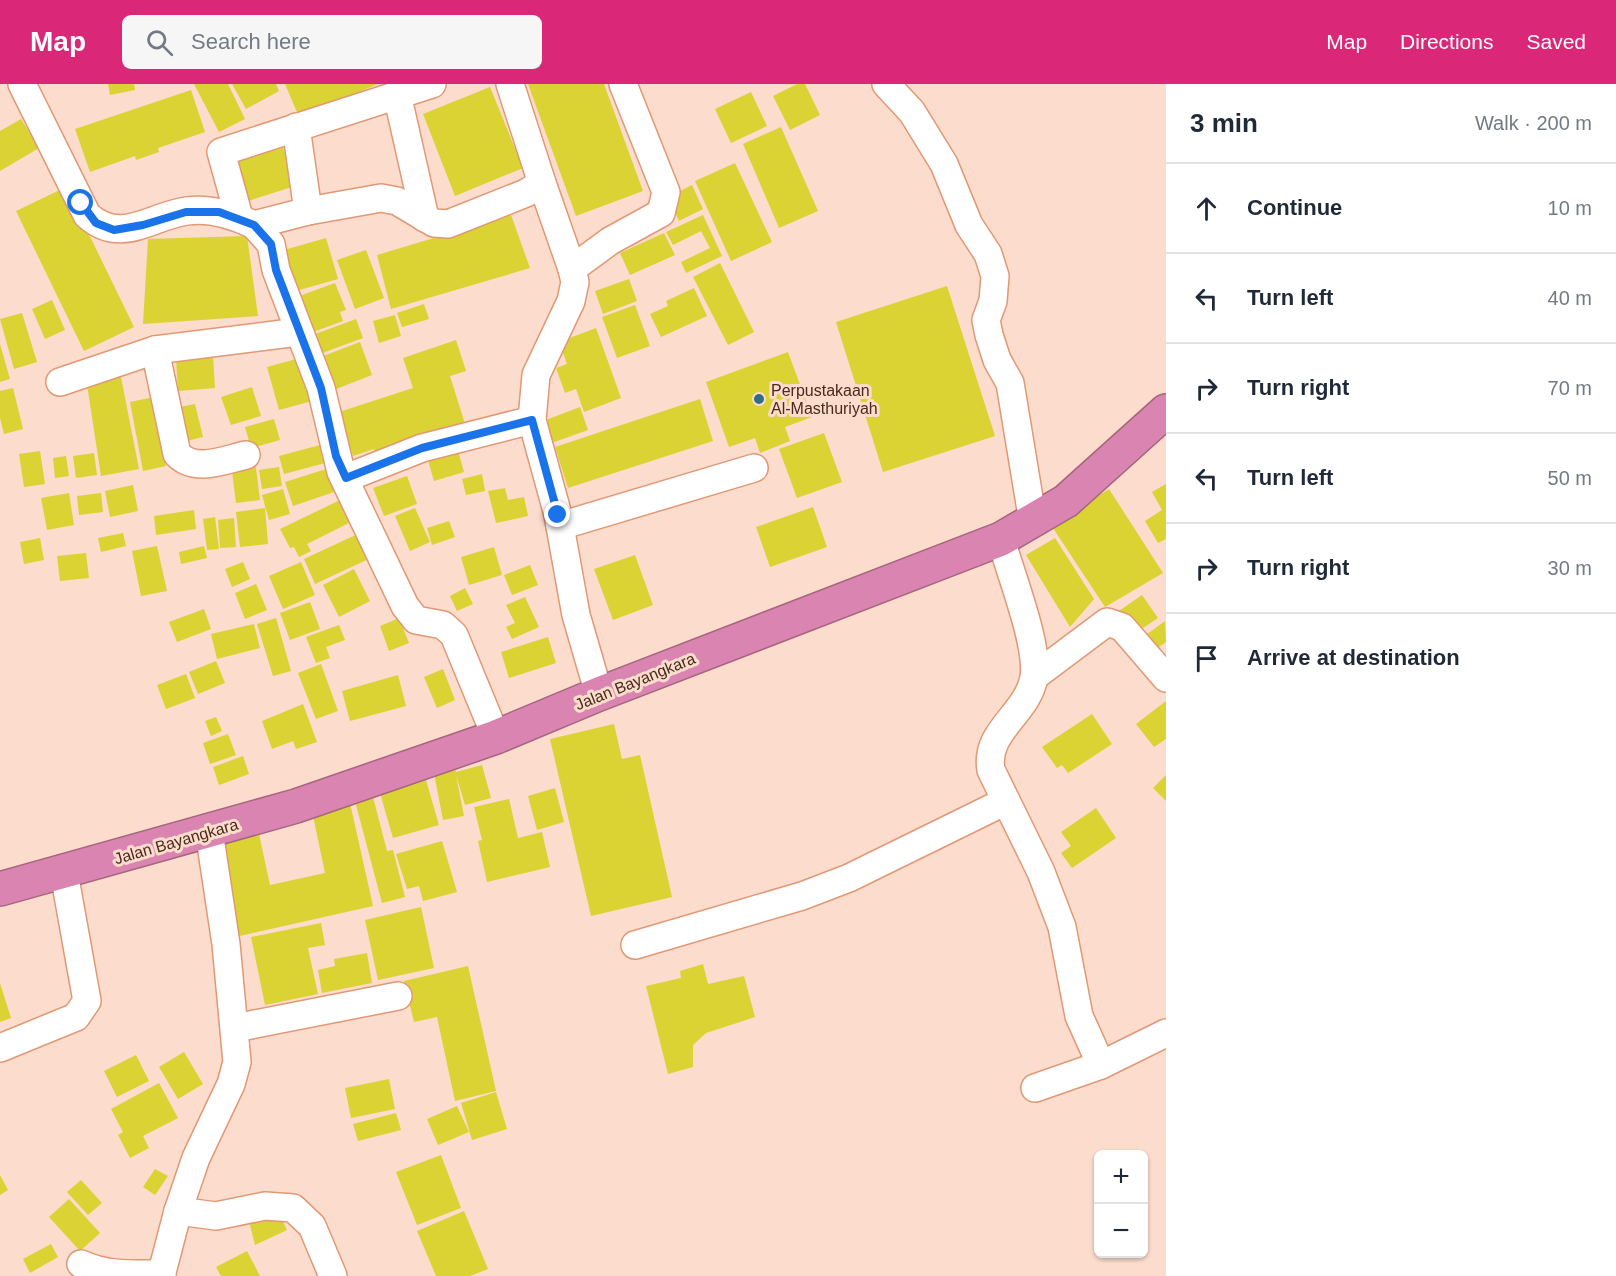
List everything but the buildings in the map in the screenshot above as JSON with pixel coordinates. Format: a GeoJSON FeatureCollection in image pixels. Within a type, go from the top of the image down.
{"type":"FeatureCollection","features":[{"type":"Feature","properties":{"kind":"highway","name":"Jalan Bayangkara"},"geometry":{"type":"LineString","coordinates":[[0,889],[64,873],[296,806],[496,737],[599,694],[1001,539],[1033,522],[1081,490],[1166,411]]}},
{"type":"Feature","properties":{"kind":"street"},"geometry":{"type":"LineString","coordinates":[[22,84],[81,203],[96,223],[114,230],[186,212],[208,211],[246,221],[381,198],[397,201],[434,223],[448,224],[526,193],[542,183]]}},
{"type":"Feature","properties":{"kind":"street"},"geometry":{"type":"LineString","coordinates":[[432,84],[221,152],[246,221],[271,244],[276,270],[321,388],[336,456],[405,606],[416,620],[443,625],[454,635],[496,737]]}},
{"type":"Feature","properties":{"kind":"street"},"geometry":{"type":"LineString","coordinates":[[510,84],[575,282],[571,301],[536,375],[532,420],[560,526],[576,615],[599,694]]}},
{"type":"Feature","properties":{"kind":"street"},"geometry":{"type":"LineString","coordinates":[[572,269],[610,241],[661,213],[664,204],[666,192],[623,84]]}},
{"type":"Feature","properties":{"kind":"street"},"geometry":{"type":"LineString","coordinates":[[886,84],[912,112],[944,164],[969,225],[988,254],[995,276],[993,302],[986,320],[997,360],[1010,383],[1033,522]]}},
{"type":"Feature","properties":{"kind":"street"},"geometry":{"type":"LineString","coordinates":[[397,94],[425,218]]}},
{"type":"Feature","properties":{"kind":"street"},"geometry":{"type":"LineString","coordinates":[[296,127],[308,211]]}},
{"type":"Feature","properties":{"kind":"street"},"geometry":{"type":"LineString","coordinates":[[60,382],[155,350],[298,332]]}},
{"type":"Feature","properties":{"kind":"street"},"geometry":{"type":"LineString","coordinates":[[155,350],[177,454],[183,460],[197,465],[246,455]]}},
{"type":"Feature","properties":{"kind":"street"},"geometry":{"type":"LineString","coordinates":[[346,478],[422,448],[532,420]]}},
{"type":"Feature","properties":{"kind":"street"},"geometry":{"type":"LineString","coordinates":[[560,526],[754,468]]}},
{"type":"Feature","properties":{"kind":"street"},"geometry":{"type":"LineString","coordinates":[[1001,539],[1029,634],[1035,676]]}},
{"type":"Feature","properties":{"kind":"street"},"geometry":{"type":"LineString","coordinates":[[1101,1065],[1079,1016],[1062,927],[1041,872],[991,770],[989,756],[991,746],[1024,701],[1035,676],[1107,622],[1122,627],[1166,678]]}},
{"type":"Feature","properties":{"kind":"street"},"geometry":{"type":"LineString","coordinates":[[635,945],[802,897],[839,882],[1005,801]]}},
{"type":"Feature","properties":{"kind":"street"},"geometry":{"type":"LineString","coordinates":[[81,1264],[91,1270],[117,1275],[161,1275],[178,1211],[202,1145],[235,1073],[237,1062],[235,1028],[226,944],[209,831]]}},
{"type":"Feature","properties":{"kind":"street"},"geometry":{"type":"LineString","coordinates":[[3,1039],[76,1017],[87,1001],[64,873]]}},
{"type":"Feature","properties":{"kind":"street"},"geometry":{"type":"LineString","coordinates":[[235,1028],[398,996]]}},
{"type":"Feature","properties":{"kind":"street"},"geometry":{"type":"LineString","coordinates":[[1035,1088],[1101,1065],[1166,1033]]}},
{"type":"Feature","properties":{"kind":"street"},"geometry":{"type":"LineString","coordinates":[[178,1211],[216,1216],[265,1206],[293,1208],[312,1226],[333,1276]]}},
{"type":"Feature","properties":{"kind":"place","name":"Perpustakaan Al-Masthuriyah"},"geometry":{"type":"Point","coordinates":[759,399]}},
{"type":"Feature","properties":{"kind":"route"},"geometry":{"type":"LineString","coordinates":[[81,203],[87,215],[96,223],[114,230],[143,225],[186,212],[208,211],[239,217],[254,225],[271,244],[276,270],[321,388],[336,456],[341,472],[346,478],[422,448],[532,420],[558,515]]}}]}
